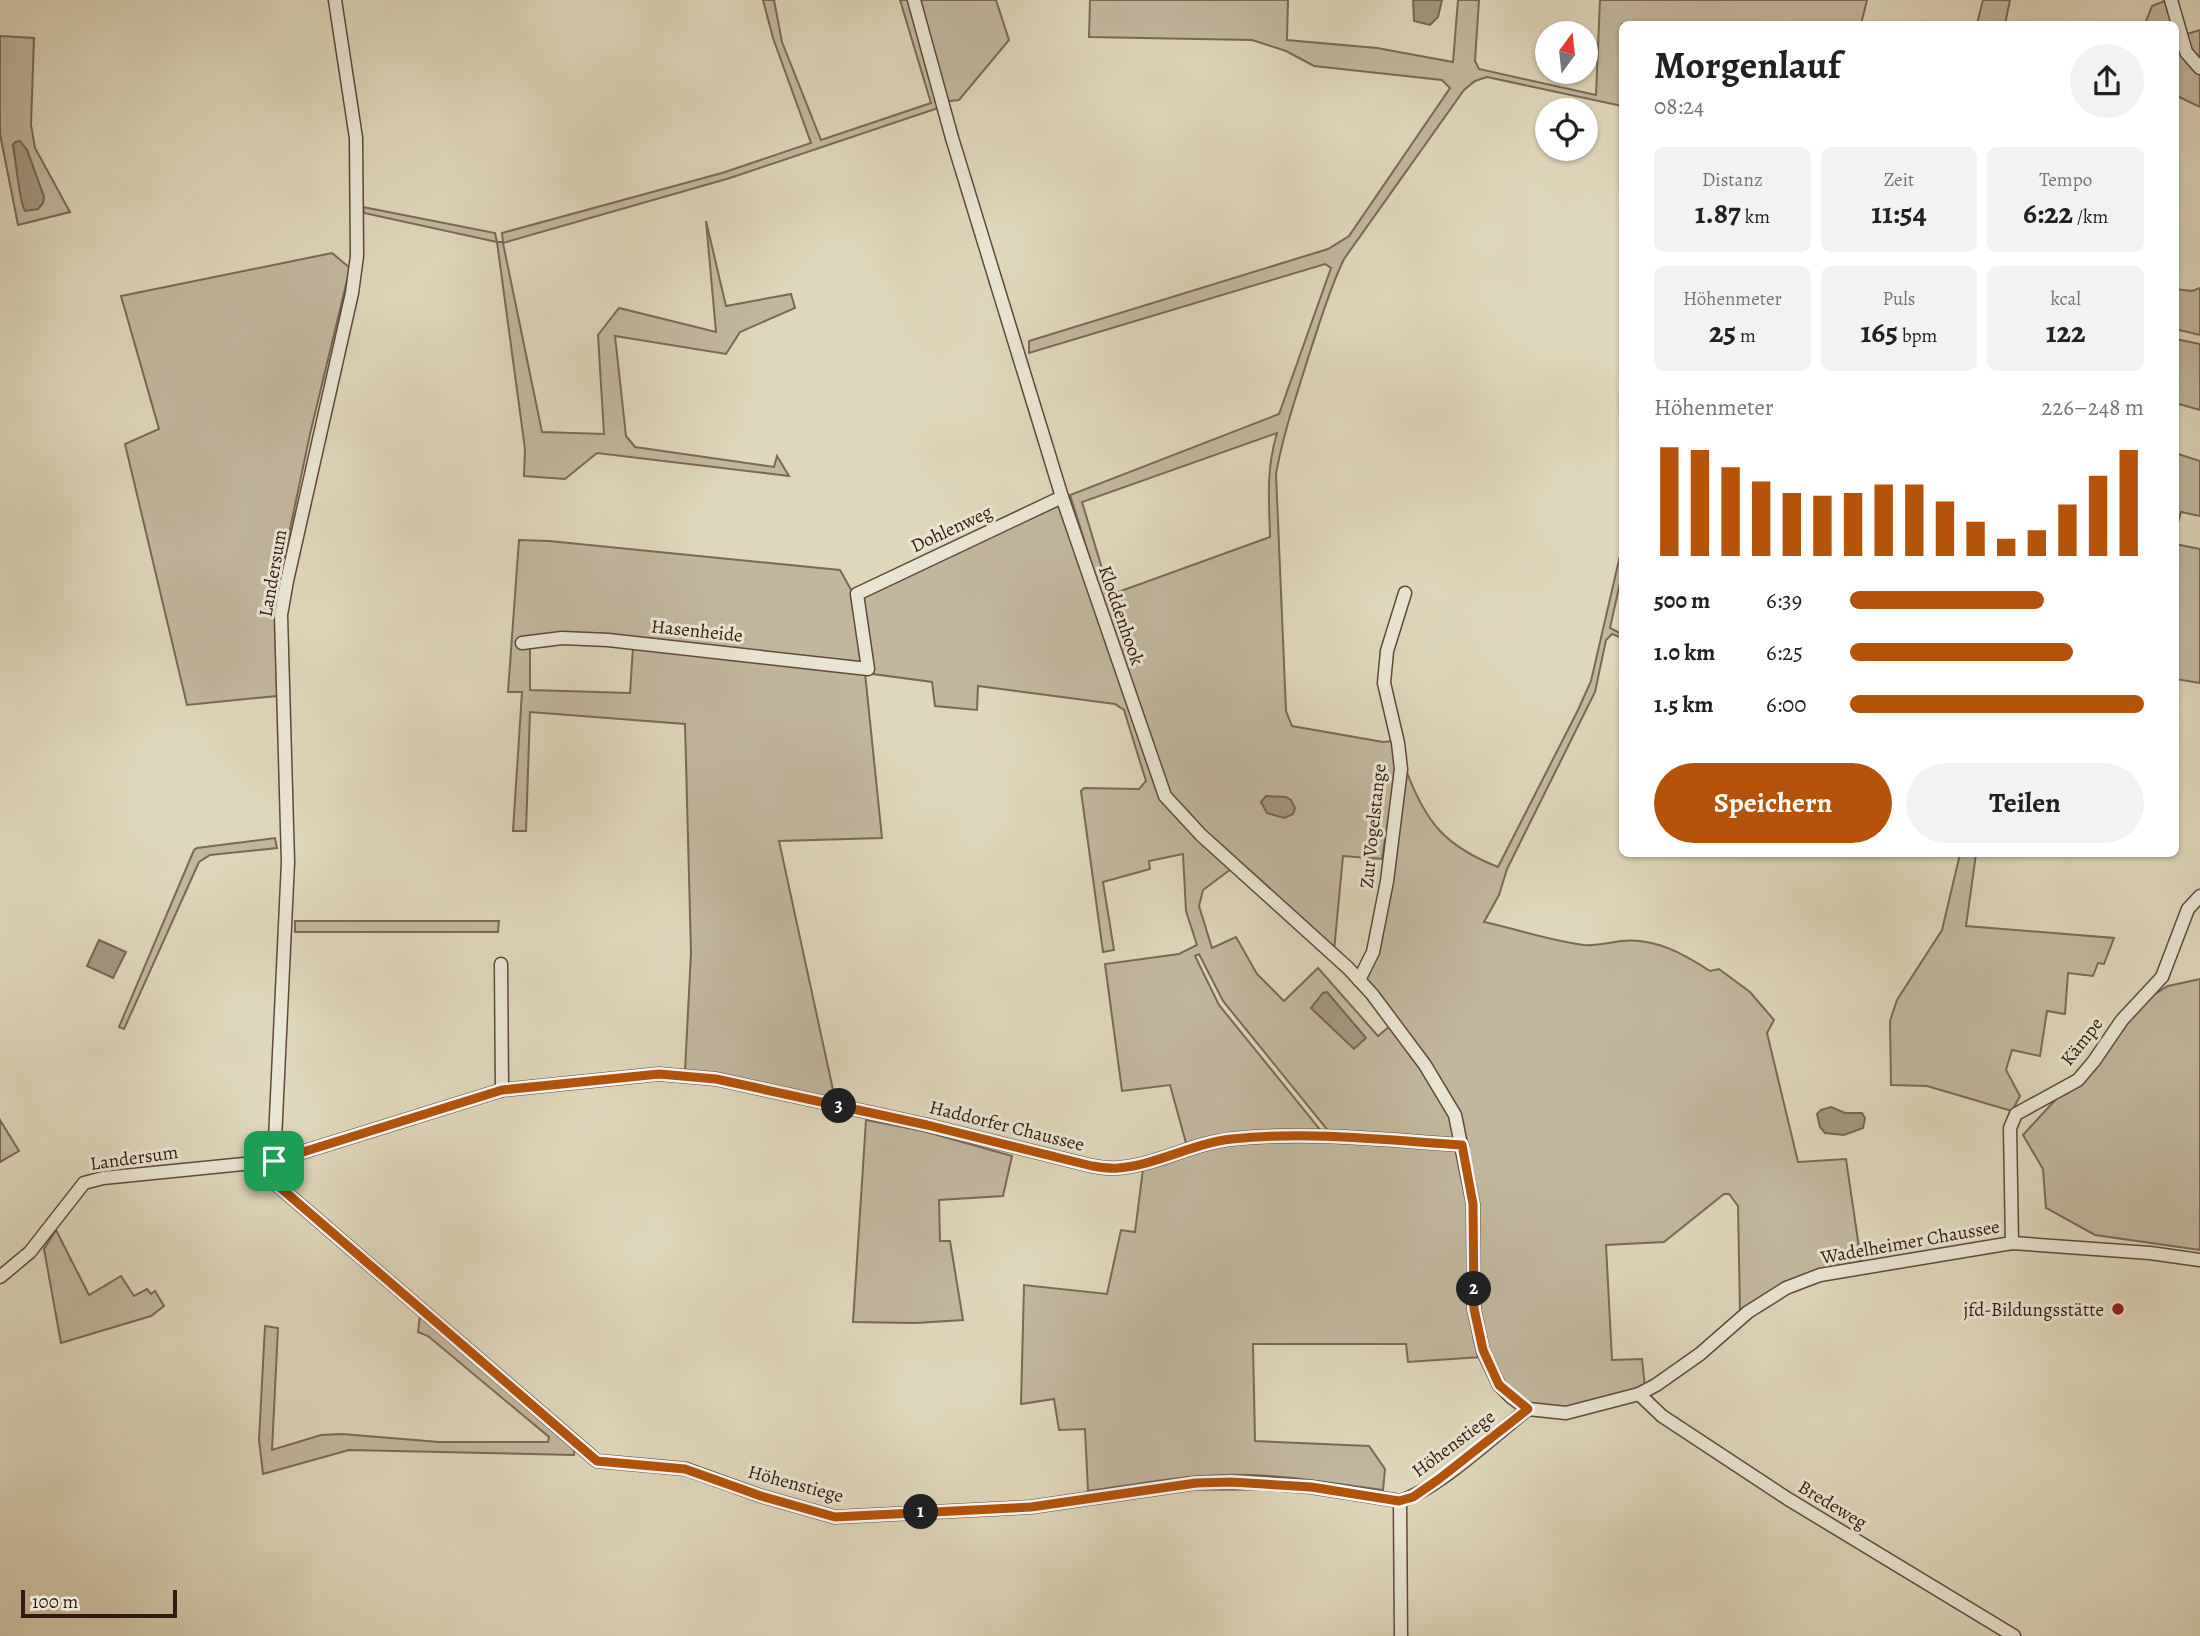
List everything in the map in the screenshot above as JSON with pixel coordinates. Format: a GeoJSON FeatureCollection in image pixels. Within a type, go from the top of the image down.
{"type":"FeatureCollection","features":[{"type":"Feature","properties":{"kind":"street","name":"Landersum"},"geometry":{"type":"LineString","coordinates":[[274,1161],[288,862],[281,615],[352,293],[357,256],[356,138],[335,0]]}},
{"type":"Feature","properties":{"kind":"street","name":"Kloddenhook"},"geometry":{"type":"LineString","coordinates":[[914,0],[952,138],[1062,497],[1165,796],[1200,835],[1372,994],[1425,1065],[1455,1115],[1462,1145]]}},
{"type":"Feature","properties":{"kind":"street"},"geometry":{"type":"LineString","coordinates":[[2171,0],[2177,21]]}},
{"type":"Feature","properties":{"kind":"street"},"geometry":{"type":"LineString","coordinates":[[2179,28],[2186,52],[2200,68]]}},
{"type":"Feature","properties":{"kind":"street","name":"Dohlenweg"},"geometry":{"type":"LineString","coordinates":[[868,669],[857,594],[1062,497]]}},
{"type":"Feature","properties":{"kind":"street","name":"Zur Vogelstange"},"geometry":{"type":"LineString","coordinates":[[1359,980],[1373,953],[1387,881],[1401,769],[1384,683],[1387,651],[1405,593]]}},
{"type":"Feature","properties":{"kind":"street","name":"Hasenheide"},"geometry":{"type":"LineString","coordinates":[[522,643],[562,638],[608,640],[868,669]]}},
{"type":"Feature","properties":{"kind":"street","name":"Kämpe"},"geometry":{"type":"LineString","coordinates":[[2012,1243],[2010,1128],[2016,1114],[2078,1080],[2086,1071],[2122,1020],[2162,977],[2188,909],[2200,895]]}},
{"type":"Feature","properties":{"kind":"street"},"geometry":{"type":"LineString","coordinates":[[501,964],[502,1090]]}},
{"type":"Feature","properties":{"kind":"street","name":"Haddorfer Chaussee"},"geometry":{"type":"LineString","coordinates":[[502,1090],[659,1074],[716,1079],[927,1125],[1092,1166],[1115,1168],[1137,1166],[1190,1148],[1231,1139],[1328,1136],[1462,1145]]}},
{"type":"Feature","properties":{"kind":"street","name":"Landersum"},"geometry":{"type":"LineString","coordinates":[[0,1277],[30,1252],[84,1183],[103,1178],[274,1161],[502,1090]]}},
{"type":"Feature","properties":{"kind":"street"},"geometry":{"type":"LineString","coordinates":[[1462,1145],[1473,1204],[1474,1309],[1483,1350],[1499,1385],[1528,1409]]}},
{"type":"Feature","properties":{"kind":"street","name":"Höhenstiege"},"geometry":{"type":"LineString","coordinates":[[274,1161],[276,1184],[597,1461],[685,1469],[761,1496],[835,1517],[1031,1507],[1196,1483],[1231,1482],[1311,1487],[1399,1501],[1413,1497],[1439,1479],[1528,1409]]}},
{"type":"Feature","properties":{"kind":"street","name":"Wadelheimer Chaussee"},"geometry":{"type":"LineString","coordinates":[[1528,1409],[1566,1413],[1639,1394],[1700,1354],[1748,1312],[1786,1289],[1820,1275],[2012,1243],[2150,1253],[2200,1260]]}},
{"type":"Feature","properties":{"kind":"street","name":"Bredeweg"},"geometry":{"type":"LineString","coordinates":[[1639,1394],[1662,1416],[1788,1499],[2014,1636]]}},
{"type":"Feature","properties":{"kind":"street"},"geometry":{"type":"LineString","coordinates":[[1399,1501],[1401,1636]]}},
{"type":"Feature","properties":{"kind":"shaded area"},"geometry":{"type":"Polygon","coordinates":[[[763,0],[774,0],[782,42],[821,140],[931,103],[900,0],[996,0],[1009,40],[959,100],[940,102],[941,107],[730,178],[503,243],[542,432],[604,434],[598,335],[619,308],[716,332],[706,221],[726,306],[791,294],[795,308],[740,332],[726,354],[615,336],[626,436],[635,447],[774,467],[777,456],[789,476],[597,453],[565,479],[524,476],[525,449],[497,242],[503,242],[502,233],[722,173],[811,143],[773,38],[763,0]]]}},
{"type":"Feature","properties":{"kind":"shaded area"},"geometry":{"type":"Polygon","coordinates":[[[1090,0],[1288,0],[1287,40],[1377,48],[1453,62],[1458,0],[1479,0],[1475,61],[1479,69],[1535,81],[1535,84],[1596,95],[1600,0],[1867,0],[1862,21],[1619,21],[1619,105],[1598,101],[1598,98],[1585,98],[1487,77],[1475,81],[1464,90],[1344,259],[1329,294],[1309,355],[1286,429],[1276,474],[1286,711],[1292,726],[1383,742],[1394,741],[1396,770],[1382,859],[1343,856],[1334,951],[1239,863],[1203,890],[1199,906],[1212,948],[1236,937],[1257,974],[1284,1001],[1318,968],[1378,1036],[1390,1026],[1423,1068],[1451,1116],[1470,1206],[1481,1357],[1408,1362],[1406,1344],[1253,1344],[1255,1441],[1369,1446],[1385,1469],[1383,1490],[1303,1479],[1222,1475],[1088,1491],[1085,1429],[1059,1430],[1054,1399],[1021,1404],[1024,1285],[1107,1294],[1121,1230],[1135,1232],[1143,1169],[1229,1143],[1330,1133],[1223,1001],[1199,954],[1195,956],[1219,1005],[1322,1132],[1229,1136],[1186,1143],[1170,1085],[1122,1091],[1105,964],[1179,954],[1197,945],[1186,911],[1183,854],[1149,861],[1150,869],[1103,882],[1114,950],[1103,952],[1081,791],[1084,788],[1139,789],[1146,781],[1124,710],[1115,704],[978,686],[977,710],[935,706],[932,682],[873,674],[862,595],[1060,501],[1131,690],[1070,495],[1279,414],[1331,268],[1325,264],[1029,353],[1029,341],[1328,249],[1349,236],[1450,88],[1442,80],[1314,66],[1286,51],[1252,40],[1089,37],[1090,0]],[[1277,433],[1082,502],[1110,595],[1270,537],[1269,484],[1277,433]]]}},
{"type":"Feature","properties":{"kind":"shaded area"},"geometry":{"type":"Polygon","coordinates":[[[1413,0],[1442,0],[1438,17],[1430,25],[1414,21],[1413,0]]]}},
{"type":"Feature","properties":{"kind":"shaded area"},"geometry":{"type":"Polygon","coordinates":[[[1983,0],[2010,0],[2006,21],[1978,21],[1983,0]]]}},
{"type":"Feature","properties":{"kind":"shaded area"},"geometry":{"type":"Polygon","coordinates":[[[2167,0],[2187,34],[2200,30],[2200,107],[2179,97],[2179,21],[2146,21],[2152,6],[2167,0]]]}},
{"type":"Feature","properties":{"kind":"shaded area"},"geometry":{"type":"Polygon","coordinates":[[[0,36],[34,38],[31,125],[35,148],[70,212],[18,225],[0,134],[0,36]],[[13,146],[18,171],[44,197],[27,150],[13,146]]]}},
{"type":"Feature","properties":{"kind":"shaded area"},"geometry":{"type":"Polygon","coordinates":[[[20,141],[27,150],[44,197],[38,209],[25,211],[23,206],[13,145],[20,141]]]}},
{"type":"Feature","properties":{"kind":"shaded area"},"geometry":{"type":"Polygon","coordinates":[[[363,207],[495,233],[497,242],[364,213],[363,207]]]}},
{"type":"Feature","properties":{"kind":"shaded area"},"geometry":{"type":"Polygon","coordinates":[[[332,253],[350,268],[310,434],[277,591],[277,696],[187,705],[125,444],[159,429],[121,296],[332,253]]]}},
{"type":"Feature","properties":{"kind":"shaded area"},"geometry":{"type":"Polygon","coordinates":[[[2200,288],[2200,335],[2179,330],[2179,289],[2192,291],[2200,288]]]}},
{"type":"Feature","properties":{"kind":"shaded area"},"geometry":{"type":"Polygon","coordinates":[[[2179,340],[2200,344],[2200,410],[2179,404],[2179,340]]]}},
{"type":"Feature","properties":{"kind":"shaded area"},"geometry":{"type":"Polygon","coordinates":[[[2179,454],[2200,461],[2200,516],[2181,512],[2179,519],[2179,454]]]}},
{"type":"Feature","properties":{"kind":"shaded area"},"geometry":{"type":"Polygon","coordinates":[[[519,540],[840,570],[854,595],[863,665],[530,638],[530,690],[630,693],[633,647],[865,673],[882,838],[779,841],[835,1099],[685,1071],[691,953],[685,724],[530,712],[526,831],[513,831],[522,692],[508,692],[519,540]]]}},
{"type":"Feature","properties":{"kind":"shaded area"},"geometry":{"type":"Polygon","coordinates":[[[2179,545],[2200,549],[2200,683],[2179,680],[2179,545]]]}},
{"type":"Feature","properties":{"kind":"shaded area"},"geometry":{"type":"Polygon","coordinates":[[[1619,560],[1619,588],[1610,628],[1619,632],[1619,637],[1612,634],[1606,640],[1595,692],[1507,869],[1499,895],[1484,922],[1584,945],[1633,940],[1657,944],[1710,971],[1719,969],[1750,992],[1774,1020],[1767,1033],[1798,1162],[1846,1159],[1861,1261],[1740,1313],[1738,1206],[1729,1194],[1724,1194],[1664,1242],[1606,1245],[1612,1360],[1642,1359],[1645,1387],[1569,1408],[1530,1406],[1502,1383],[1486,1348],[1479,1311],[1458,1112],[1363,978],[1406,770],[1421,805],[1440,830],[1464,850],[1498,867],[1591,681],[1619,560]]]}},
{"type":"Feature","properties":{"kind":"shaded area"},"geometry":{"type":"Polygon","coordinates":[[[1266,796],[1286,797],[1291,800],[1295,808],[1293,814],[1284,818],[1267,813],[1261,802],[1266,796]]]}},
{"type":"Feature","properties":{"kind":"shaded area"},"geometry":{"type":"Polygon","coordinates":[[[275,838],[277,848],[210,855],[199,862],[124,1029],[119,1027],[194,850],[275,838]]]}},
{"type":"Feature","properties":{"kind":"shaded area"},"geometry":{"type":"Polygon","coordinates":[[[1959,857],[1976,857],[1966,926],[2114,938],[2104,964],[2098,963],[2093,976],[2068,973],[2065,1014],[2047,1011],[2040,1056],[2012,1050],[2006,1070],[2020,1096],[2012,1111],[1927,1086],[1891,1085],[1890,1021],[1897,1000],[1942,930],[1959,857]]]}},
{"type":"Feature","properties":{"kind":"shaded area"},"geometry":{"type":"Polygon","coordinates":[[[295,921],[499,921],[498,932],[295,932],[295,921]]]}},
{"type":"Feature","properties":{"kind":"shaded area"},"geometry":{"type":"Polygon","coordinates":[[[99,940],[126,952],[113,978],[87,966],[99,940]]]}},
{"type":"Feature","properties":{"kind":"shaded area"},"geometry":{"type":"Polygon","coordinates":[[[2200,979],[2200,1250],[2095,1235],[2046,1208],[2043,1169],[2023,1135],[2150,997],[2168,986],[2200,979]]]}},
{"type":"Feature","properties":{"kind":"shaded area"},"geometry":{"type":"Polygon","coordinates":[[[1327,992],[1366,1038],[1354,1049],[1311,1008],[1323,993],[1327,992]]]}},
{"type":"Feature","properties":{"kind":"shaded area"},"geometry":{"type":"Polygon","coordinates":[[[1831,1107],[1845,1113],[1862,1113],[1865,1118],[1863,1128],[1844,1135],[1825,1133],[1820,1127],[1817,1114],[1831,1107]]]}},
{"type":"Feature","properties":{"kind":"shaded area"},"geometry":{"type":"Polygon","coordinates":[[[0,1120],[19,1151],[0,1162],[0,1120]]]}},
{"type":"Feature","properties":{"kind":"shaded area"},"geometry":{"type":"Polygon","coordinates":[[[866,1120],[923,1131],[1012,1156],[1003,1196],[939,1200],[940,1241],[950,1241],[963,1320],[916,1323],[853,1322],[866,1120]]]}},
{"type":"Feature","properties":{"kind":"shaded area"},"geometry":{"type":"Polygon","coordinates":[[[56,1230],[89,1295],[121,1276],[134,1296],[147,1289],[151,1294],[155,1291],[164,1306],[151,1316],[61,1343],[44,1249],[56,1230]]]}},
{"type":"Feature","properties":{"kind":"shaded area"},"geometry":{"type":"Polygon","coordinates":[[[420,1315],[575,1447],[574,1455],[349,1450],[263,1474],[259,1440],[265,1326],[278,1328],[272,1450],[321,1435],[342,1434],[439,1442],[548,1442],[549,1437],[428,1336],[418,1332],[420,1315]]]}},
{"type":"Feature","properties":{"kind":"place","name":"jfd-Bildungsstätte"},"geometry":{"type":"Point","coordinates":[2118,1309]}},
{"type":"Feature","properties":{"kind":"route"},"geometry":{"type":"LineString","coordinates":[[659,1074],[716,1079],[927,1125],[1092,1166],[1137,1166],[1190,1148],[1231,1139],[1328,1136],[1462,1145],[1473,1204],[1474,1309],[1483,1350],[1499,1385],[1528,1409],[1439,1479],[1413,1497],[1399,1501],[1311,1487],[1231,1482],[1196,1483],[1031,1507],[835,1517],[761,1496],[685,1469],[597,1461],[276,1184],[274,1161],[502,1090],[659,1074]]}}]}
